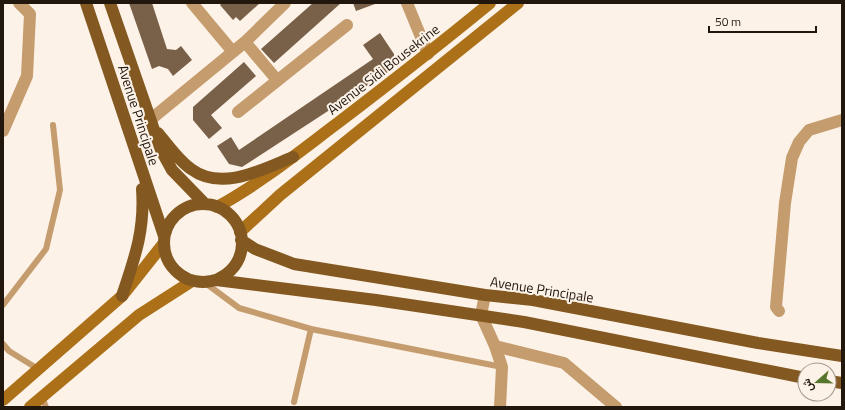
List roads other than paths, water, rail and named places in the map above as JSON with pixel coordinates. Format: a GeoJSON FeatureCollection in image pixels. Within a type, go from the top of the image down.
{"type":"FeatureCollection","features":[{"type":"Feature","properties":{"kind":"main road","name":"Avenue Principale"},"geometry":{"type":"LineString","coordinates":[[86,3],[164,240]]}},
{"type":"Feature","properties":{"kind":"main road","name":"Avenue Principale"},"geometry":{"type":"LineString","coordinates":[[110,3],[161,150],[172,170],[205,204]]}},
{"type":"Feature","properties":{"kind":"main road","name":"Avenue Sidi Bousekrine"},"geometry":{"type":"LineString","coordinates":[[293,157],[428,54],[490,3]]}},
{"type":"Feature","properties":{"kind":"main road"},"geometry":{"type":"LineString","coordinates":[[241,236],[280,196],[518,3]]}},
{"type":"Feature","properties":{"kind":"main road"},"geometry":{"type":"LineString","coordinates":[[152,124],[191,169],[205,176],[220,179],[236,178],[293,157]]}},
{"type":"Feature","properties":{"kind":"main road"},"geometry":{"type":"LineString","coordinates":[[217,207],[250,189],[293,157]]}},
{"type":"Feature","properties":{"kind":"main road"},"geometry":{"type":"LineString","coordinates":[[122,296],[138,250],[144,213],[142,170]]}},
{"type":"Feature","properties":{"kind":"main road"},"geometry":{"type":"LineString","coordinates":[[3,400],[122,296],[164,240],[168,226],[174,216],[183,209],[194,205],[205,204],[217,207],[231,218],[241,236],[241,250],[232,268],[139,315],[44,402],[30,407]]}},
{"type":"Feature","properties":{"kind":"main road","name":"Avenue Principale"},"geometry":{"type":"LineString","coordinates":[[241,236],[255,249],[294,264],[485,295],[533,300],[758,344],[842,356]]}},
{"type":"Feature","properties":{"kind":"main road"},"geometry":{"type":"LineString","coordinates":[[164,240],[166,255],[171,267],[180,276],[204,281],[376,300],[481,315],[797,376]]}},
{"type":"Feature","properties":{"kind":"street"},"geometry":{"type":"LineString","coordinates":[[3,131],[27,76],[30,14],[19,3]]}},
{"type":"Feature","properties":{"kind":"street"},"geometry":{"type":"LineString","coordinates":[[192,3],[233,52]]}},
{"type":"Feature","properties":{"kind":"street"},"geometry":{"type":"LineString","coordinates":[[152,124],[245,42],[285,3]]}},
{"type":"Feature","properties":{"kind":"street"},"geometry":{"type":"LineString","coordinates":[[407,3],[428,54]]}},
{"type":"Feature","properties":{"kind":"street"},"geometry":{"type":"LineString","coordinates":[[238,112],[347,25]]}},
{"type":"Feature","properties":{"kind":"street"},"geometry":{"type":"LineString","coordinates":[[245,42],[277,80]]}},
{"type":"Feature","properties":{"kind":"street"},"geometry":{"type":"LineString","coordinates":[[779,311],[776,308],[785,203],[792,158],[799,142],[809,130],[842,120]]}},
{"type":"Feature","properties":{"kind":"street"},"geometry":{"type":"LineString","coordinates":[[485,295],[481,315],[495,346],[502,367],[500,407]]}},
{"type":"Feature","properties":{"kind":"street"},"geometry":{"type":"LineString","coordinates":[[495,346],[564,363],[616,407]]}},
{"type":"Feature","properties":{"kind":"lane"},"geometry":{"type":"LineString","coordinates":[[3,306],[46,249],[60,190],[54,126]]}},
{"type":"Feature","properties":{"kind":"lane"},"geometry":{"type":"LineString","coordinates":[[204,281],[240,308],[311,329],[502,367]]}},
{"type":"Feature","properties":{"kind":"lane"},"geometry":{"type":"LineString","coordinates":[[294,402],[311,329]]}},
{"type":"Feature","properties":{"kind":"lane"},"geometry":{"type":"LineString","coordinates":[[3,344],[9,351],[38,369]]}}]}
